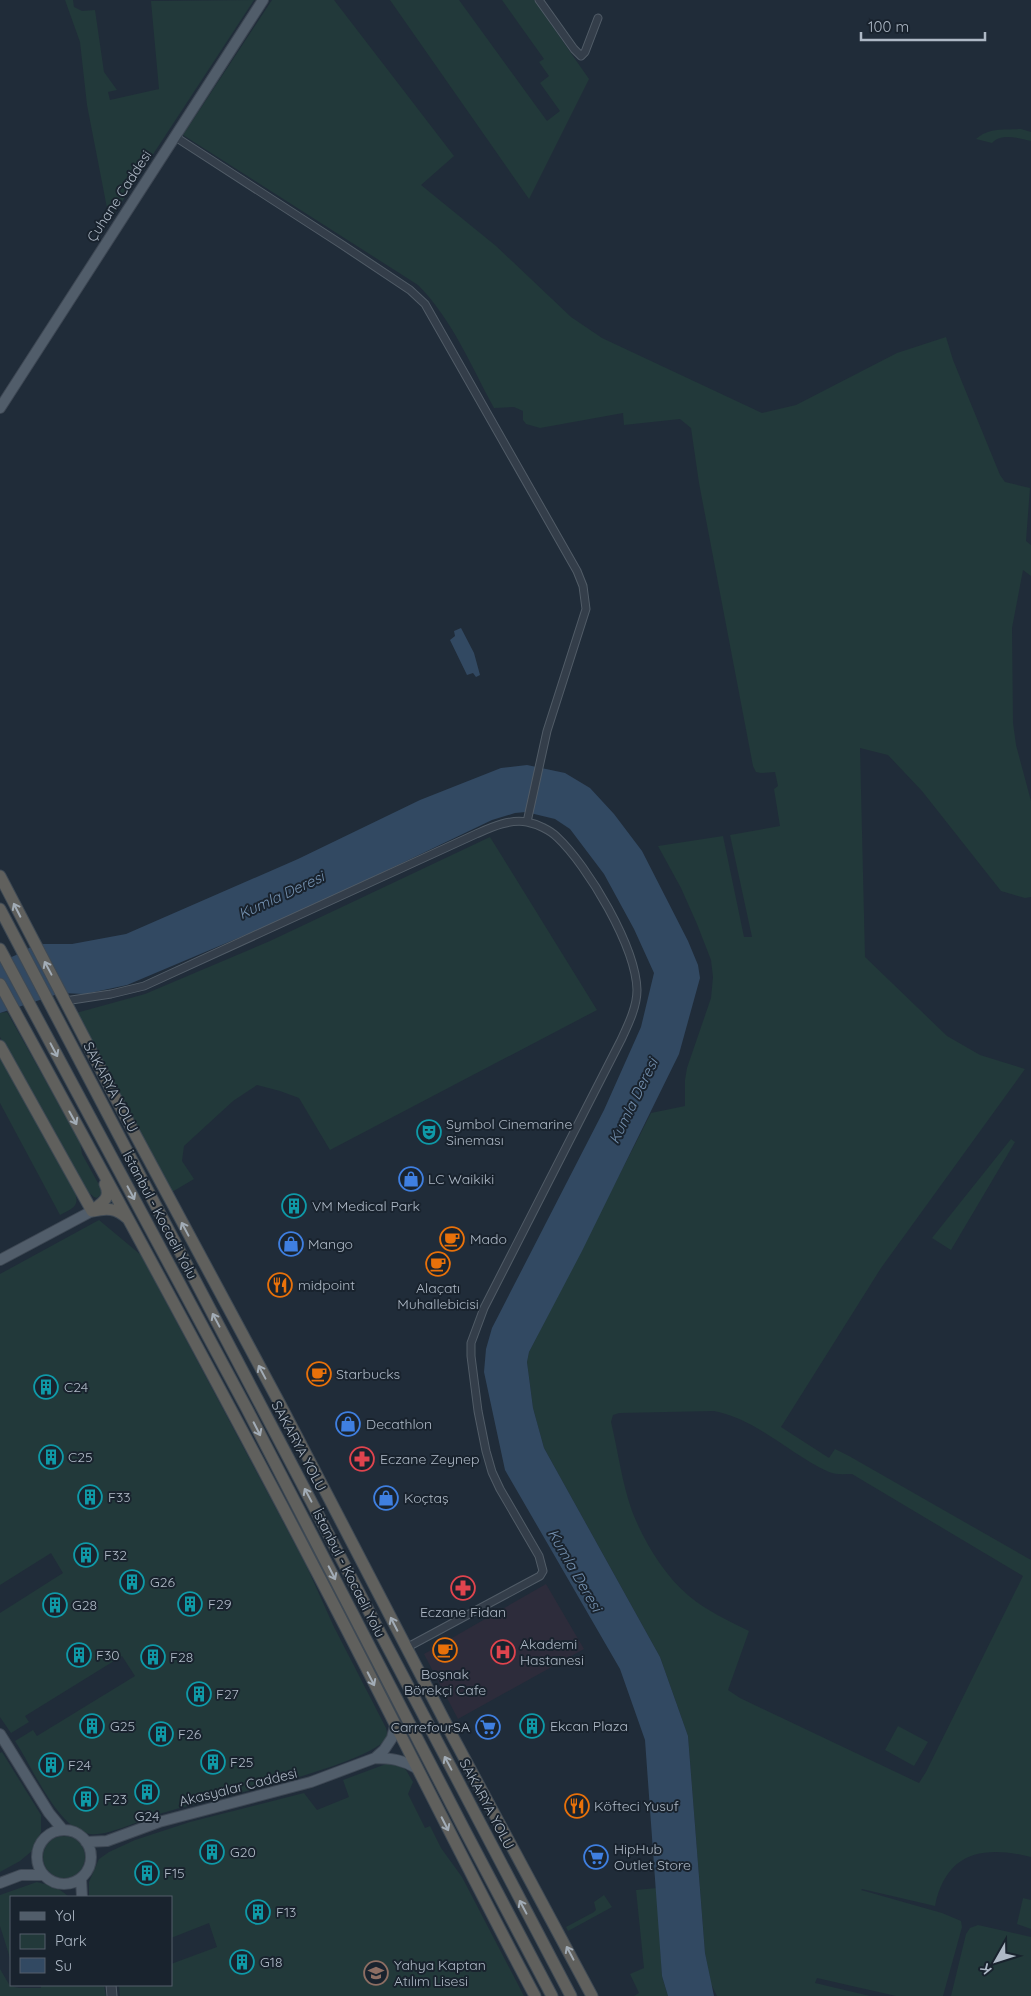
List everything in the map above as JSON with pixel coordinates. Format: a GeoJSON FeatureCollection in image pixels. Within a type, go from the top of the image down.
{"type":"FeatureCollection","features":[{"type":"Feature","properties":{"kind":"highway"},"geometry":{"type":"LineString","coordinates":[[0,876],[280,1404],[406,1648],[592,1996]]}},
{"type":"Feature","properties":{"kind":"highway"},"geometry":{"type":"LineString","coordinates":[[0,899],[16,938]]}},
{"type":"Feature","properties":{"kind":"highway","name":"SAKARYA YOLU"},"geometry":{"type":"LineString","coordinates":[[0,909],[571,1996]]}},
{"type":"Feature","properties":{"kind":"highway","name":"İstanbul - Kocaeli Yolu"},"geometry":{"type":"LineString","coordinates":[[0,948],[247,1409],[552,1996]]}},
{"type":"Feature","properties":{"kind":"highway"},"geometry":{"type":"LineString","coordinates":[[0,984],[130,1222],[312,1563],[478,1890],[534,1994]]}},
{"type":"Feature","properties":{"kind":"highway"},"geometry":{"type":"LineString","coordinates":[[0,1046],[92,1211]]}},
{"type":"Feature","properties":{"kind":"highway"},"geometry":{"type":"LineString","coordinates":[[86,1142],[92,1162],[108,1193],[108,1198],[92,1211]]}},
{"type":"Feature","properties":{"kind":"highway"},"geometry":{"type":"LineString","coordinates":[[92,1211],[108,1208],[123,1214],[130,1222]]}},
{"type":"Feature","properties":{"kind":"highway"},"geometry":{"type":"LineString","coordinates":[[463,1827],[534,1994]]}},
{"type":"Feature","properties":{"kind":"main road","name":"Çuhane Caddesi"},"geometry":{"type":"LineString","coordinates":[[0,408],[263,0]]}},
{"type":"Feature","properties":{"kind":"main road"},"geometry":{"type":"LineString","coordinates":[[0,1260],[92,1211]]}},
{"type":"Feature","properties":{"kind":"main road"},"geometry":{"type":"LineString","coordinates":[[375,1758],[384,1750],[392,1738],[395,1726]]}},
{"type":"Feature","properties":{"kind":"main road"},"geometry":{"type":"LineString","coordinates":[[0,1734],[49,1813],[63,1830],[79,1835],[86,1842],[92,1857]]}},
{"type":"Feature","properties":{"kind":"main road"},"geometry":{"type":"LineString","coordinates":[[375,1758],[392,1758],[406,1761],[416,1768]]}},
{"type":"Feature","properties":{"kind":"main road","name":"Akasyalar Caddesi"},"geometry":{"type":"LineString","coordinates":[[107,1841],[168,1820],[311,1782],[375,1758]]}},
{"type":"Feature","properties":{"kind":"main road"},"geometry":{"type":"LineString","coordinates":[[49,1813],[49,1834]]}},
{"type":"Feature","properties":{"kind":"main road"},"geometry":{"type":"LineString","coordinates":[[63,1830],[49,1834],[40,1844],[37,1858],[39,1867],[44,1875],[56,1883],[68,1885],[81,1879],[88,1870],[92,1857],[107,1841]]}},
{"type":"Feature","properties":{"kind":"main road"},"geometry":{"type":"LineString","coordinates":[[86,1842],[107,1841]]}},
{"type":"Feature","properties":{"kind":"main road"},"geometry":{"type":"LineString","coordinates":[[21,1875],[37,1858]]}},
{"type":"Feature","properties":{"kind":"main road"},"geometry":{"type":"LineString","coordinates":[[0,1883],[21,1875],[44,1875]]}},
{"type":"Feature","properties":{"kind":"main road"},"geometry":{"type":"LineString","coordinates":[[81,1879],[82,1896]]}},
{"type":"Feature","properties":{"kind":"main road"},"geometry":{"type":"LineString","coordinates":[[68,1885],[77,1896]]}},
{"type":"Feature","properties":{"kind":"street"},"geometry":{"type":"LineString","coordinates":[[539,0],[581,56],[598,18]]}},
{"type":"Feature","properties":{"kind":"street"},"geometry":{"type":"LineString","coordinates":[[174,136],[410,290],[425,304],[577,571],[583,586],[586,609],[547,731],[528,820]]}},
{"type":"Feature","properties":{"kind":"street"},"geometry":{"type":"LineString","coordinates":[[63,997],[111,994],[144,986],[501,824],[528,820],[556,836],[593,881],[628,952],[635,973],[637,991],[634,1007],[621,1040],[484,1310],[471,1342],[478,1411],[492,1472],[539,1556],[543,1571],[540,1576],[406,1648]]}},
{"type":"Feature","properties":{"kind":"shaded area","name":"Akademi Hastanesi"},"geometry":{"type":"Polygon","coordinates":[[[546,1584],[584,1649],[458,1719],[424,1654],[546,1584]]]}},
{"type":"Feature","properties":{"kind":"green space"},"geometry":{"type":"Polygon","coordinates":[[[65,0],[73,0],[74,7],[82,11],[95,10],[104,72],[117,90],[108,92],[110,100],[159,89],[151,1],[254,0],[114,214],[107,208],[87,105],[80,42],[65,0]]]}},
{"type":"Feature","properties":{"kind":"green space"},"geometry":{"type":"Polygon","coordinates":[[[272,0],[334,0],[454,156],[421,185],[496,246],[571,317],[602,338],[762,413],[796,405],[897,353],[946,337],[953,360],[1000,475],[1005,482],[1030,488],[1026,541],[1031,545],[1031,576],[1023,570],[1012,628],[1013,723],[1016,745],[1031,801],[1031,897],[1025,898],[1001,891],[922,791],[888,755],[860,748],[865,957],[947,1036],[980,1055],[1025,1069],[881,1268],[781,1427],[829,1458],[835,1449],[849,1456],[1031,1560],[1031,1857],[997,1852],[982,1853],[969,1857],[948,1874],[940,1888],[935,1906],[861,1890],[942,1913],[961,1921],[962,1927],[943,1996],[896,1996],[817,1978],[815,1983],[870,1996],[717,1996],[711,1984],[705,1953],[688,1736],[660,1657],[544,1448],[533,1408],[527,1362],[529,1352],[651,1113],[685,1106],[687,1068],[711,998],[713,977],[711,960],[681,888],[658,846],[723,836],[744,937],[752,937],[730,835],[780,826],[774,789],[778,786],[775,772],[756,772],[753,766],[699,483],[691,428],[680,419],[624,425],[623,413],[540,428],[526,424],[523,420],[523,411],[514,407],[494,408],[451,328],[430,298],[418,285],[183,135],[272,0]],[[714,1411],[619,1413],[613,1415],[611,1422],[625,1489],[642,1534],[663,1568],[680,1588],[711,1611],[749,1631],[728,1690],[740,1698],[919,1783],[1023,1576],[852,1474],[837,1474],[814,1465],[759,1429],[730,1415],[714,1411]]]}},
{"type":"Feature","properties":{"kind":"green space"},"geometry":{"type":"Polygon","coordinates":[[[390,0],[459,0],[547,121],[560,111],[540,83],[549,76],[539,62],[544,59],[502,0],[534,0],[589,79],[529,199],[390,0]]]}},
{"type":"Feature","properties":{"kind":"green space"},"geometry":{"type":"Polygon","coordinates":[[[1021,129],[1031,132],[1031,141],[1005,137],[992,143],[976,139],[991,131],[1021,129]]]}},
{"type":"Feature","properties":{"kind":"green space"},"geometry":{"type":"Polygon","coordinates":[[[490,837],[597,1010],[330,1150],[299,1098],[257,1085],[233,1101],[184,1146],[182,1161],[194,1179],[172,1192],[76,1013],[145,994],[270,941],[490,837]]]}},
{"type":"Feature","properties":{"kind":"green space"},"geometry":{"type":"Polygon","coordinates":[[[7,1012],[80,1142],[82,1154],[103,1192],[97,1198],[87,1191],[0,1037],[0,1013],[7,1012]]]}},
{"type":"Feature","properties":{"kind":"green space"},"geometry":{"type":"Polygon","coordinates":[[[0,1057],[74,1189],[75,1205],[60,1215],[0,1103],[0,1057]]]}},
{"type":"Feature","properties":{"kind":"green space"},"geometry":{"type":"Polygon","coordinates":[[[1011,1139],[1015,1142],[951,1250],[932,1238],[1011,1139]]]}},
{"type":"Feature","properties":{"kind":"green space"},"geometry":{"type":"Polygon","coordinates":[[[99,1220],[141,1255],[306,1565],[334,1627],[386,1728],[388,1737],[375,1748],[320,1770],[249,1791],[166,1812],[107,1833],[90,1834],[78,1830],[57,1809],[15,1741],[33,1730],[37,1736],[135,1676],[122,1656],[25,1716],[29,1722],[11,1733],[0,1717],[0,1613],[63,1573],[51,1553],[0,1585],[0,1274],[99,1220]]]}},
{"type":"Feature","properties":{"kind":"green space"},"geometry":{"type":"Polygon","coordinates":[[[898,1726],[928,1742],[914,1766],[885,1750],[898,1726]]]}},
{"type":"Feature","properties":{"kind":"green space"},"geometry":{"type":"Polygon","coordinates":[[[2,1752],[41,1815],[41,1832],[33,1850],[20,1861],[0,1872],[0,1753],[2,1752]]]}},
{"type":"Feature","properties":{"kind":"green space"},"geometry":{"type":"Polygon","coordinates":[[[386,1764],[399,1764],[406,1770],[413,1782],[408,1794],[425,1828],[430,1826],[441,1848],[462,1877],[524,1996],[120,1996],[119,1986],[172,1986],[172,1964],[217,1947],[209,1923],[172,1938],[172,1896],[89,1896],[89,1882],[99,1859],[109,1852],[135,1840],[190,1822],[304,1793],[317,1810],[349,1797],[343,1780],[386,1764]]]}},
{"type":"Feature","properties":{"kind":"green space"},"geometry":{"type":"Polygon","coordinates":[[[68,1836],[76,1839],[82,1845],[85,1857],[82,1869],[76,1875],[60,1878],[52,1875],[46,1869],[43,1853],[46,1845],[52,1839],[68,1836]]]}},
{"type":"Feature","properties":{"kind":"green space"},"geometry":{"type":"Polygon","coordinates":[[[37,1882],[58,1889],[68,1896],[10,1896],[10,1958],[0,1926],[0,1895],[37,1882]]]}},
{"type":"Feature","properties":{"kind":"green space"},"geometry":{"type":"Polygon","coordinates":[[[657,1888],[662,1976],[668,1996],[634,1996],[639,1993],[630,1974],[644,1968],[636,1890],[657,1888]]]}},
{"type":"Feature","properties":{"kind":"green space"},"geometry":{"type":"Polygon","coordinates":[[[604,1895],[612,1907],[568,1931],[566,1927],[596,1910],[594,1902],[604,1895]]]}},
{"type":"Feature","properties":{"kind":"green space"},"geometry":{"type":"Polygon","coordinates":[[[1023,1898],[1031,1900],[1031,1929],[1017,1924],[1023,1898]]]}},
{"type":"Feature","properties":{"kind":"green space"},"geometry":{"type":"Polygon","coordinates":[[[978,1925],[1031,1937],[1031,1996],[951,1996],[966,1934],[970,1928],[978,1925]]]}},
{"type":"Feature","properties":{"kind":"green space"},"geometry":{"type":"Polygon","coordinates":[[[0,1969],[10,1986],[41,1988],[41,1986],[104,1986],[106,1996],[0,1996],[0,1969]]]}},
{"type":"Feature","properties":{"kind":"water"},"geometry":{"type":"Polygon","coordinates":[[[461,628],[474,653],[480,675],[476,677],[473,673],[467,675],[450,640],[455,636],[454,631],[461,628]]]}},
{"type":"Feature","properties":{"kind":"water","name":"Kumla Deresi"},"geometry":{"type":"Polygon","coordinates":[[[527,765],[565,773],[590,788],[614,814],[642,851],[688,941],[698,965],[700,978],[679,1054],[582,1251],[529,1352],[527,1362],[533,1408],[544,1448],[660,1657],[688,1736],[705,1953],[714,1996],[668,1996],[662,1976],[645,1740],[620,1669],[505,1470],[484,1372],[486,1349],[492,1328],[604,1110],[641,1027],[654,973],[634,929],[604,874],[570,829],[555,819],[526,812],[515,813],[492,820],[302,911],[127,985],[85,994],[61,993],[0,1013],[0,962],[23,952],[35,944],[72,944],[126,934],[298,859],[420,800],[501,768],[527,765]]]}},
{"type":"Feature","properties":{"kind":"place","name":"Symbol Cinemarine Sineması"},"geometry":{"type":"Point","coordinates":[429,1132]}},
{"type":"Feature","properties":{"kind":"place","name":"LC Waikiki"},"geometry":{"type":"Point","coordinates":[411,1179]}},
{"type":"Feature","properties":{"kind":"place","name":"VM Medical Park"},"geometry":{"type":"Point","coordinates":[294,1206]}},
{"type":"Feature","properties":{"kind":"place","name":"Mado"},"geometry":{"type":"Point","coordinates":[452,1239]}},
{"type":"Feature","properties":{"kind":"place","name":"Mango"},"geometry":{"type":"Point","coordinates":[291,1244]}},
{"type":"Feature","properties":{"kind":"place","name":"Alaçatı Muhallebicisi"},"geometry":{"type":"Point","coordinates":[438,1264]}},
{"type":"Feature","properties":{"kind":"place","name":"midpoint"},"geometry":{"type":"Point","coordinates":[280,1285]}},
{"type":"Feature","properties":{"kind":"place","name":"Starbucks"},"geometry":{"type":"Point","coordinates":[319,1374]}},
{"type":"Feature","properties":{"kind":"place","name":"C24"},"geometry":{"type":"Point","coordinates":[46,1387]}},
{"type":"Feature","properties":{"kind":"place","name":"Decathlon"},"geometry":{"type":"Point","coordinates":[348,1424]}},
{"type":"Feature","properties":{"kind":"place","name":"C25"},"geometry":{"type":"Point","coordinates":[51,1457]}},
{"type":"Feature","properties":{"kind":"place","name":"Eczane Zeynep"},"geometry":{"type":"Point","coordinates":[362,1459]}},
{"type":"Feature","properties":{"kind":"place","name":"F33"},"geometry":{"type":"Point","coordinates":[90,1497]}},
{"type":"Feature","properties":{"kind":"place","name":"Koçtaş"},"geometry":{"type":"Point","coordinates":[386,1498]}},
{"type":"Feature","properties":{"kind":"place","name":"F32"},"geometry":{"type":"Point","coordinates":[86,1555]}},
{"type":"Feature","properties":{"kind":"place","name":"G26"},"geometry":{"type":"Point","coordinates":[132,1582]}},
{"type":"Feature","properties":{"kind":"place","name":"Eczane Fidan"},"geometry":{"type":"Point","coordinates":[463,1588]}},
{"type":"Feature","properties":{"kind":"place","name":"F29"},"geometry":{"type":"Point","coordinates":[190,1604]}},
{"type":"Feature","properties":{"kind":"place","name":"G28"},"geometry":{"type":"Point","coordinates":[55,1605]}},
{"type":"Feature","properties":{"kind":"place","name":"Boşnak Börekçi Cafe"},"geometry":{"type":"Point","coordinates":[445,1650]}},
{"type":"Feature","properties":{"kind":"place","name":"Akademi Hastanesi"},"geometry":{"type":"Point","coordinates":[503,1652]}},
{"type":"Feature","properties":{"kind":"place","name":"F30"},"geometry":{"type":"Point","coordinates":[79,1655]}},
{"type":"Feature","properties":{"kind":"place","name":"F28"},"geometry":{"type":"Point","coordinates":[153,1657]}},
{"type":"Feature","properties":{"kind":"place","name":"F27"},"geometry":{"type":"Point","coordinates":[199,1694]}},
{"type":"Feature","properties":{"kind":"place","name":"G25"},"geometry":{"type":"Point","coordinates":[92,1726]}},
{"type":"Feature","properties":{"kind":"place","name":"Ekcan Plaza"},"geometry":{"type":"Point","coordinates":[532,1726]}},
{"type":"Feature","properties":{"kind":"place","name":"CarrefourSA"},"geometry":{"type":"Point","coordinates":[488,1727]}},
{"type":"Feature","properties":{"kind":"place","name":"F26"},"geometry":{"type":"Point","coordinates":[161,1734]}},
{"type":"Feature","properties":{"kind":"place","name":"F25"},"geometry":{"type":"Point","coordinates":[213,1762]}},
{"type":"Feature","properties":{"kind":"place","name":"F24"},"geometry":{"type":"Point","coordinates":[51,1765]}},
{"type":"Feature","properties":{"kind":"place","name":"G24"},"geometry":{"type":"Point","coordinates":[147,1792]}},
{"type":"Feature","properties":{"kind":"place","name":"F23"},"geometry":{"type":"Point","coordinates":[86,1799]}},
{"type":"Feature","properties":{"kind":"place","name":"Köfteci Yusuf"},"geometry":{"type":"Point","coordinates":[577,1806]}},
{"type":"Feature","properties":{"kind":"place","name":"G20"},"geometry":{"type":"Point","coordinates":[212,1852]}},
{"type":"Feature","properties":{"kind":"place","name":"HipHub Outlet Store"},"geometry":{"type":"Point","coordinates":[596,1857]}},
{"type":"Feature","properties":{"kind":"place","name":"F15"},"geometry":{"type":"Point","coordinates":[147,1873]}},
{"type":"Feature","properties":{"kind":"place","name":"F13"},"geometry":{"type":"Point","coordinates":[258,1912]}},
{"type":"Feature","properties":{"kind":"place","name":"G18"},"geometry":{"type":"Point","coordinates":[242,1962]}},
{"type":"Feature","properties":{"kind":"place","name":"Yahya Kaptan Atılım Lisesi"},"geometry":{"type":"Point","coordinates":[376,1973]}}]}
